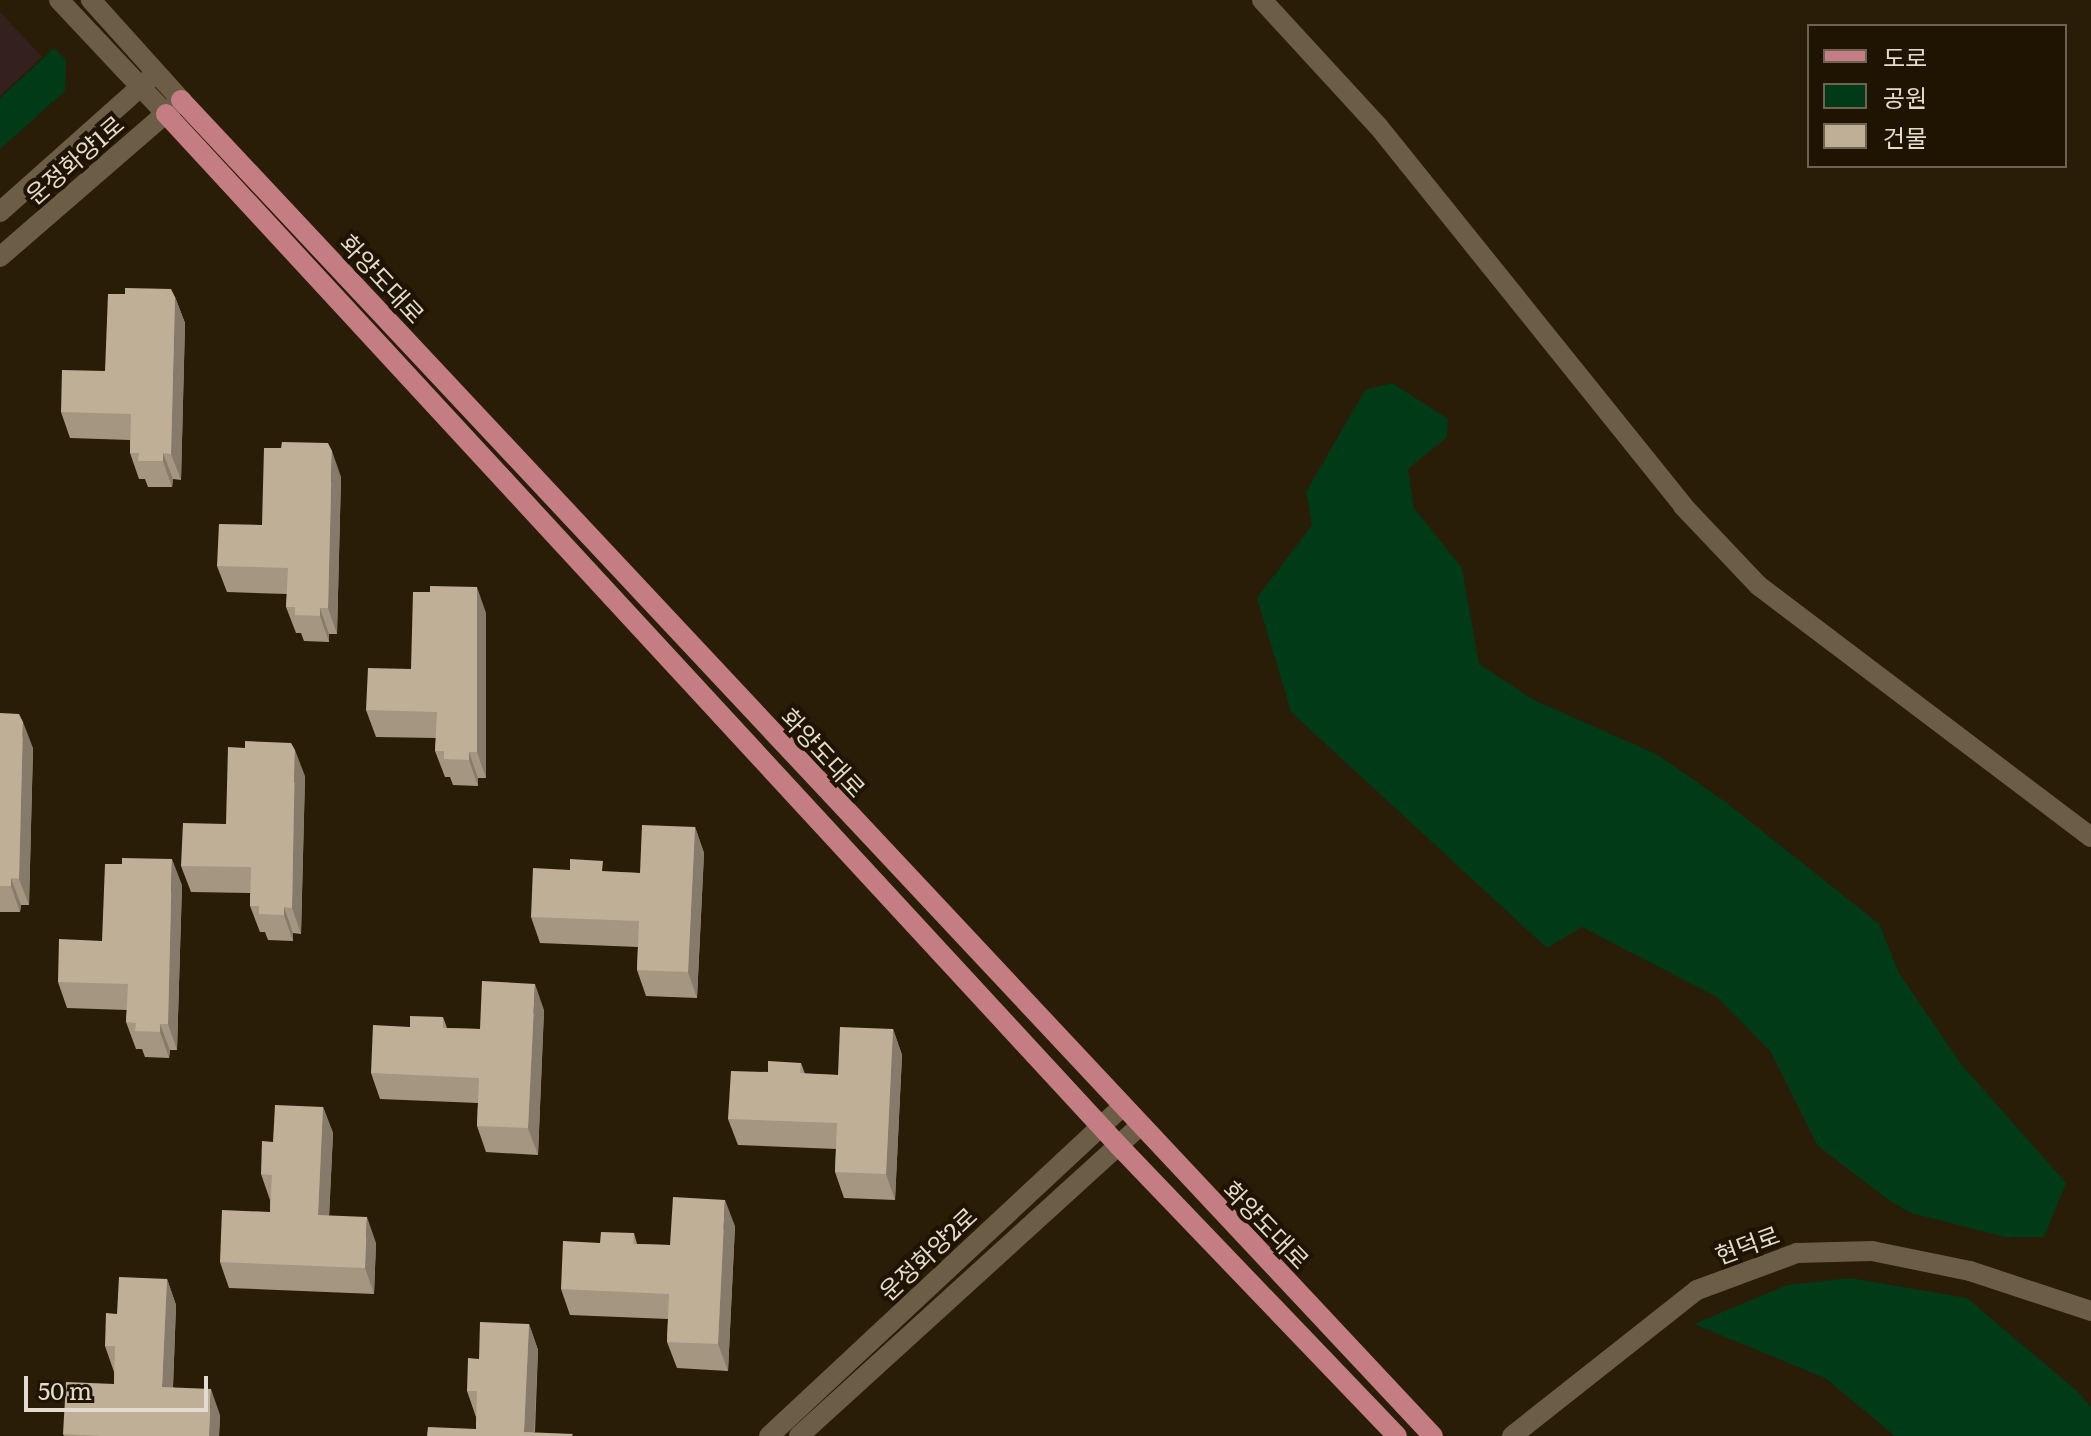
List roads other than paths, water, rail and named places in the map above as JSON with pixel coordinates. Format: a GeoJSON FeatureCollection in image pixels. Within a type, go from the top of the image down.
{"type":"FeatureCollection","features":[{"type":"Feature","properties":{"kind":"main road","name":"화양도대로"},"geometry":{"type":"LineString","coordinates":[[181,100],[1121,1108],[1433,1436]]}},
{"type":"Feature","properties":{"kind":"main road","name":"화양도대로"},"geometry":{"type":"LineString","coordinates":[[166,114],[1118,1145],[1397,1436]]}},
{"type":"Feature","properties":{"kind":"street"},"geometry":{"type":"LineString","coordinates":[[59,0],[148,80],[181,100]]}},
{"type":"Feature","properties":{"kind":"street"},"geometry":{"type":"LineString","coordinates":[[91,0],[148,80],[166,114]]}},
{"type":"Feature","properties":{"kind":"street"},"geometry":{"type":"LineString","coordinates":[[1262,0],[1378,126],[1683,506],[1759,586],[2091,837]]}},
{"type":"Feature","properties":{"kind":"street"},"geometry":{"type":"LineString","coordinates":[[0,212],[148,80]]}},
{"type":"Feature","properties":{"kind":"street","name":"운정화양1로"},"geometry":{"type":"LineString","coordinates":[[0,257],[181,100]]}},
{"type":"Feature","properties":{"kind":"street","name":"운정화양2로"},"geometry":{"type":"LineString","coordinates":[[769,1436],[1121,1108]]}},
{"type":"Feature","properties":{"kind":"street","name":"운정화양2로"},"geometry":{"type":"LineString","coordinates":[[799,1436],[1139,1127]]}},
{"type":"Feature","properties":{"kind":"street","name":"현덕로"},"geometry":{"type":"LineString","coordinates":[[1512,1436],[1697,1290],[1797,1253],[1872,1251],[1914,1259],[1970,1271],[2091,1311]]}}]}
